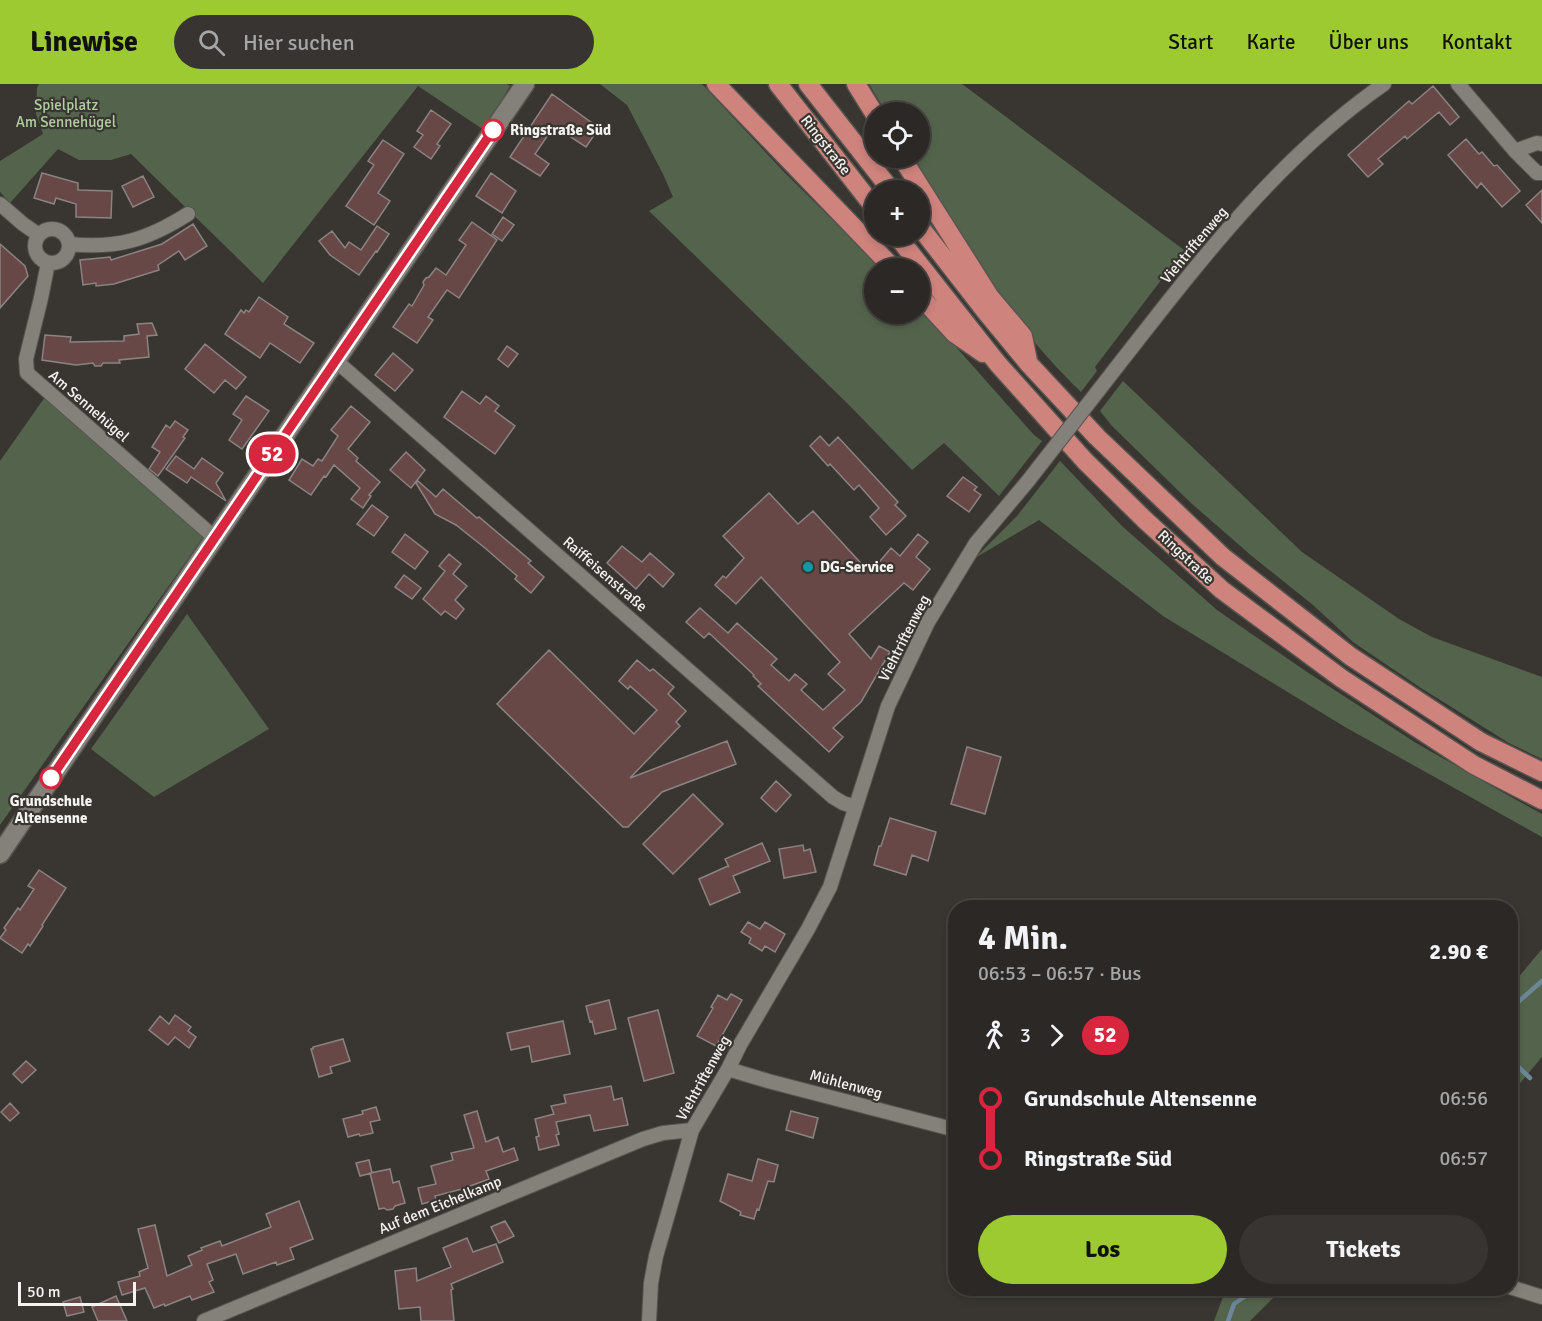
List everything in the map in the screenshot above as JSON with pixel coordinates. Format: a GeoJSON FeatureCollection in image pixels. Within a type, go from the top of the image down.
{"type":"FeatureCollection","features":[{"type":"Feature","properties":{"kind":"highway"},"geometry":{"type":"LineString","coordinates":[[716,84],[883,258]]}},
{"type":"Feature","properties":{"kind":"highway","name":"Ringstraße"},"geometry":{"type":"LineString","coordinates":[[778,84],[864,194]]}},
{"type":"Feature","properties":{"kind":"highway","name":"Ringstraße"},"geometry":{"type":"LineString","coordinates":[[808,84],[883,180]]}},
{"type":"Feature","properties":{"kind":"highway"},"geometry":{"type":"LineString","coordinates":[[856,84],[867,102]]}},
{"type":"Feature","properties":{"kind":"highway"},"geometry":{"type":"LineString","coordinates":[[908,168],[990,297],[1023,336],[1028,363]]}},
{"type":"Feature","properties":{"kind":"highway","name":"Ringstraße"},"geometry":{"type":"LineString","coordinates":[[930,240],[1028,363],[1097,438],[1223,557],[1350,656],[1482,742],[1542,772]]}},
{"type":"Feature","properties":{"kind":"highway","name":"Ringstraße"},"geometry":{"type":"LineString","coordinates":[[905,246],[998,364],[1085,461],[1222,590],[1341,678],[1474,765],[1542,800]]}},
{"type":"Feature","properties":{"kind":"highway"},"geometry":{"type":"LineString","coordinates":[[930,307],[954,333],[998,364]]}},
{"type":"Feature","properties":{"kind":"main road"},"geometry":{"type":"LineString","coordinates":[[0,854],[525,84]]}},
{"type":"Feature","properties":{"kind":"street","name":"Viehtriftenweg"},"geometry":{"type":"LineString","coordinates":[[649,1321],[651,1283],[656,1257],[692,1130],[830,887],[888,706],[928,622],[976,543],[1028,481],[1190,273],[1248,207],[1310,143],[1362,99],[1384,84]]}},
{"type":"Feature","properties":{"kind":"street"},"geometry":{"type":"LineString","coordinates":[[1458,84],[1515,151],[1537,173],[1542,173]]}},
{"type":"Feature","properties":{"kind":"street"},"geometry":{"type":"LineString","coordinates":[[1515,151],[1537,143],[1542,144]]}},
{"type":"Feature","properties":{"kind":"street"},"geometry":{"type":"LineString","coordinates":[[0,204],[23,224],[39,234]]}},
{"type":"Feature","properties":{"kind":"street"},"geometry":{"type":"LineString","coordinates":[[69,244],[91,246],[130,241],[158,231],[188,214]]}},
{"type":"Feature","properties":{"kind":"street"},"geometry":{"type":"LineString","coordinates":[[45,230],[60,231],[69,244],[68,252],[56,263],[48,263],[40,259],[35,251],[35,242],[39,234],[45,230]]}},
{"type":"Feature","properties":{"kind":"street","name":"Am Sennehügel"},"geometry":{"type":"LineString","coordinates":[[48,263],[26,359],[27,373],[215,538]]}},
{"type":"Feature","properties":{"kind":"street","name":"Raiffeisenstraße"},"geometry":{"type":"LineString","coordinates":[[335,360],[833,797],[855,807]]}},
{"type":"Feature","properties":{"kind":"street","name":"Mühlenweg"},"geometry":{"type":"LineString","coordinates":[[728,1069],[948,1128]]}},
{"type":"Feature","properties":{"kind":"street","name":"Auf dem Eichelkamp"},"geometry":{"type":"LineString","coordinates":[[204,1321],[643,1139],[663,1133],[692,1130]]}},
{"type":"Feature","properties":{"kind":"street"},"geometry":{"type":"LineString","coordinates":[[1518,1290],[1542,1297]]}},
{"type":"Feature","properties":{"kind":"green space","name":"Spielplatz Am Sennehügel"},"geometry":{"type":"Polygon","coordinates":[[[39,84],[507,84],[510,86],[484,130],[418,86],[263,283],[131,154],[111,160],[79,160],[58,149],[10,203],[0,192],[0,161],[43,134],[36,114],[39,84]]]}},
{"type":"Feature","properties":{"kind":"green space"},"geometry":{"type":"Polygon","coordinates":[[[600,84],[702,84],[784,172],[871,258],[864,258],[864,324],[930,324],[930,318],[1034,435],[1042,441],[999,496],[944,443],[912,470],[849,405],[649,211],[673,197],[627,105],[600,84]]]}},
{"type":"Feature","properties":{"kind":"green space"},"geometry":{"type":"Polygon","coordinates":[[[869,84],[962,84],[1184,250],[1095,367],[1097,371],[1081,392],[1041,350],[992,288],[930,186],[930,180],[926,180],[919,168],[930,168],[930,102],[880,102],[869,84]]]}},
{"type":"Feature","properties":{"kind":"green space"},"geometry":{"type":"Polygon","coordinates":[[[1123,381],[1302,552],[1399,619],[1432,637],[1542,677],[1542,759],[1509,743],[1353,642],[1313,605],[1191,503],[1112,426],[1100,411],[1123,381]]]}},
{"type":"Feature","properties":{"kind":"green space"},"geometry":{"type":"Polygon","coordinates":[[[45,397],[204,536],[0,825],[0,461],[45,397]]]}},
{"type":"Feature","properties":{"kind":"green space"},"geometry":{"type":"Polygon","coordinates":[[[1060,461],[1122,526],[1217,610],[1416,743],[1542,814],[1542,837],[1345,727],[1163,616],[1039,520],[975,558],[1017,516],[1060,461]]]}},
{"type":"Feature","properties":{"kind":"green space"},"geometry":{"type":"Polygon","coordinates":[[[187,614],[269,729],[154,797],[91,749],[187,614]]]}},
{"type":"Feature","properties":{"kind":"green space"},"geometry":{"type":"Polygon","coordinates":[[[1542,949],[1542,1057],[1518,1086],[1518,978],[1542,949]]]}},
{"type":"Feature","properties":{"kind":"green space"},"geometry":{"type":"Polygon","coordinates":[[[1223,1296],[1275,1296],[1250,1321],[1214,1321],[1223,1296]]]}},
{"type":"Feature","properties":{"kind":"building"},"geometry":{"type":"Polygon","coordinates":[[[1433,86],[1459,117],[1450,125],[1439,112],[1407,139],[1405,136],[1378,159],[1383,164],[1368,177],[1348,155],[1409,101],[1412,104],[1433,86]]]}},
{"type":"Feature","properties":{"kind":"building"},"geometry":{"type":"Polygon","coordinates":[[[552,94],[599,128],[586,147],[554,126],[535,154],[549,164],[540,176],[510,157],[552,94]]]}},
{"type":"Feature","properties":{"kind":"building"},"geometry":{"type":"Polygon","coordinates":[[[431,110],[451,124],[437,144],[440,146],[431,159],[414,147],[423,135],[417,131],[431,110]]]}},
{"type":"Feature","properties":{"kind":"building"},"geometry":{"type":"Polygon","coordinates":[[[1466,139],[1479,154],[1482,152],[1494,166],[1497,165],[1520,191],[1502,207],[1481,183],[1477,188],[1448,155],[1466,139]]]}},
{"type":"Feature","properties":{"kind":"building"},"geometry":{"type":"Polygon","coordinates":[[[383,140],[404,154],[378,193],[390,201],[374,225],[346,206],[374,165],[368,161],[383,140]]]}},
{"type":"Feature","properties":{"kind":"building"},"geometry":{"type":"Polygon","coordinates":[[[42,173],[78,183],[78,190],[112,191],[111,218],[76,217],[76,204],[56,198],[54,204],[34,198],[42,173]]]}},
{"type":"Feature","properties":{"kind":"building"},"geometry":{"type":"Polygon","coordinates":[[[491,173],[516,191],[502,213],[476,196],[491,173]]]}},
{"type":"Feature","properties":{"kind":"building"},"geometry":{"type":"Polygon","coordinates":[[[143,176],[154,197],[133,207],[122,186],[143,176]]]}},
{"type":"Feature","properties":{"kind":"building"},"geometry":{"type":"Polygon","coordinates":[[[1542,190],[1542,223],[1526,205],[1542,190]]]}},
{"type":"Feature","properties":{"kind":"building"},"geometry":{"type":"Polygon","coordinates":[[[503,217],[514,225],[502,241],[492,234],[503,217]]]}},
{"type":"Feature","properties":{"kind":"building"},"geometry":{"type":"Polygon","coordinates":[[[472,222],[497,240],[459,298],[447,290],[428,317],[433,320],[417,343],[393,327],[409,304],[412,306],[424,285],[423,282],[436,268],[446,275],[466,245],[459,240],[472,222]]]}},
{"type":"Feature","properties":{"kind":"building"},"geometry":{"type":"Polygon","coordinates":[[[193,224],[207,246],[185,260],[179,251],[158,265],[159,270],[114,284],[83,285],[80,260],[110,257],[111,260],[162,244],[193,224]]]}},
{"type":"Feature","properties":{"kind":"building"},"geometry":{"type":"Polygon","coordinates":[[[377,226],[389,234],[359,275],[330,255],[319,241],[332,231],[345,248],[349,242],[361,250],[377,226]]]}},
{"type":"Feature","properties":{"kind":"building"},"geometry":{"type":"Polygon","coordinates":[[[0,244],[25,266],[28,276],[0,308],[0,244]]]}},
{"type":"Feature","properties":{"kind":"building"},"geometry":{"type":"Polygon","coordinates":[[[259,297],[288,317],[284,324],[314,343],[300,363],[270,343],[260,358],[225,334],[241,310],[244,313],[246,310],[249,312],[259,297]]]}},
{"type":"Feature","properties":{"kind":"building"},"geometry":{"type":"Polygon","coordinates":[[[152,323],[157,335],[147,336],[149,357],[119,360],[120,363],[103,363],[101,366],[95,366],[93,363],[76,365],[42,360],[45,335],[71,337],[70,342],[124,341],[124,336],[139,334],[137,324],[152,323]]]}},
{"type":"Feature","properties":{"kind":"building"},"geometry":{"type":"Polygon","coordinates":[[[205,344],[246,377],[236,389],[225,380],[214,393],[185,369],[205,344]]]}},
{"type":"Feature","properties":{"kind":"building"},"geometry":{"type":"Polygon","coordinates":[[[507,346],[518,354],[508,367],[498,359],[507,346]]]}},
{"type":"Feature","properties":{"kind":"building"},"geometry":{"type":"Polygon","coordinates":[[[393,353],[413,370],[395,391],[375,375],[393,353]]]}},
{"type":"Feature","properties":{"kind":"building"},"geometry":{"type":"Polygon","coordinates":[[[462,391],[480,404],[486,396],[499,406],[495,411],[515,426],[495,454],[444,417],[462,391]]]}},
{"type":"Feature","properties":{"kind":"building"},"geometry":{"type":"Polygon","coordinates":[[[246,396],[269,411],[242,449],[229,440],[242,420],[233,414],[246,396]]]}},
{"type":"Feature","properties":{"kind":"building"},"geometry":{"type":"Polygon","coordinates":[[[351,406],[370,422],[348,449],[358,458],[356,461],[380,482],[369,495],[371,496],[363,508],[351,499],[360,488],[334,465],[311,495],[289,480],[302,459],[313,466],[318,459],[322,461],[338,436],[331,430],[351,406]]]}},
{"type":"Feature","properties":{"kind":"building"},"geometry":{"type":"Polygon","coordinates":[[[175,421],[188,430],[183,437],[185,438],[158,476],[149,469],[160,452],[152,447],[166,425],[170,428],[175,421]]]}},
{"type":"Feature","properties":{"kind":"building"},"geometry":{"type":"Polygon","coordinates":[[[820,436],[829,446],[838,437],[898,502],[895,505],[906,516],[886,535],[870,517],[879,508],[859,485],[854,490],[810,446],[820,436]]]}},
{"type":"Feature","properties":{"kind":"building"},"geometry":{"type":"Polygon","coordinates":[[[406,452],[425,470],[411,488],[390,470],[406,452]]]}},
{"type":"Feature","properties":{"kind":"building"},"geometry":{"type":"Polygon","coordinates":[[[176,456],[194,469],[202,458],[223,473],[216,483],[226,501],[191,477],[187,483],[166,469],[176,456]]]}},
{"type":"Feature","properties":{"kind":"building"},"geometry":{"type":"Polygon","coordinates":[[[963,477],[977,487],[974,490],[981,495],[969,512],[947,496],[963,477]]]}},
{"type":"Feature","properties":{"kind":"building"},"geometry":{"type":"Polygon","coordinates":[[[418,481],[436,497],[443,489],[531,561],[528,563],[544,577],[531,593],[515,579],[517,576],[485,548],[456,525],[435,514],[416,483],[418,481]]]}},
{"type":"Feature","properties":{"kind":"building"},"geometry":{"type":"Polygon","coordinates":[[[769,493],[798,524],[813,511],[870,573],[891,548],[900,556],[918,534],[928,542],[916,557],[930,569],[913,590],[904,583],[849,634],[871,659],[879,646],[890,652],[861,702],[833,728],[843,737],[829,752],[758,686],[761,684],[754,675],[709,633],[704,638],[686,622],[700,608],[728,633],[737,623],[777,659],[771,665],[789,681],[795,674],[807,684],[801,690],[823,710],[845,690],[828,674],[840,662],[761,577],[736,604],[715,585],[723,576],[726,578],[744,558],[723,536],[769,493]]]}},
{"type":"Feature","properties":{"kind":"building"},"geometry":{"type":"Polygon","coordinates":[[[372,505],[388,517],[374,536],[357,524],[372,505]]]}},
{"type":"Feature","properties":{"kind":"building"},"geometry":{"type":"Polygon","coordinates":[[[405,534],[428,552],[415,569],[392,552],[405,534]]]}},
{"type":"Feature","properties":{"kind":"building"},"geometry":{"type":"Polygon","coordinates":[[[622,546],[642,562],[650,553],[674,574],[663,587],[649,574],[636,589],[607,563],[622,546]]]}},
{"type":"Feature","properties":{"kind":"building"},"geometry":{"type":"Polygon","coordinates":[[[449,554],[461,564],[453,574],[467,586],[455,600],[464,609],[456,619],[445,611],[441,615],[423,599],[445,571],[439,566],[449,554]]]}},
{"type":"Feature","properties":{"kind":"building"},"geometry":{"type":"Polygon","coordinates":[[[404,575],[421,588],[412,599],[395,587],[404,575]]]}},
{"type":"Feature","properties":{"kind":"building"},"geometry":{"type":"Polygon","coordinates":[[[549,650],[634,734],[657,710],[630,686],[628,689],[619,681],[637,660],[650,671],[653,669],[674,687],[668,694],[686,711],[676,722],[680,726],[630,778],[727,741],[736,764],[662,792],[628,827],[623,827],[497,704],[549,650]]]}},
{"type":"Feature","properties":{"kind":"building"},"geometry":{"type":"Polygon","coordinates":[[[967,747],[1001,757],[985,814],[951,804],[967,747]]]}},
{"type":"Feature","properties":{"kind":"building"},"geometry":{"type":"Polygon","coordinates":[[[776,781],[791,795],[776,812],[761,798],[776,781]]]}},
{"type":"Feature","properties":{"kind":"building"},"geometry":{"type":"Polygon","coordinates":[[[693,794],[723,824],[673,874],[643,844],[693,794]]]}},
{"type":"Feature","properties":{"kind":"building"},"geometry":{"type":"Polygon","coordinates":[[[890,818],[936,832],[928,861],[912,855],[906,875],[874,865],[890,818]]]}},
{"type":"Feature","properties":{"kind":"building"},"geometry":{"type":"Polygon","coordinates":[[[762,843],[770,861],[733,876],[740,892],[710,905],[699,879],[729,867],[725,859],[762,843]]]}},
{"type":"Feature","properties":{"kind":"building"},"geometry":{"type":"Polygon","coordinates":[[[803,845],[804,851],[810,849],[816,872],[784,878],[779,849],[803,845]]]}},
{"type":"Feature","properties":{"kind":"building"},"geometry":{"type":"Polygon","coordinates":[[[39,870],[66,888],[30,946],[28,944],[22,953],[0,938],[6,930],[4,928],[34,889],[28,886],[39,870]]]}},
{"type":"Feature","properties":{"kind":"building"},"geometry":{"type":"Polygon","coordinates":[[[748,922],[760,929],[765,922],[785,934],[775,952],[765,946],[762,951],[749,943],[751,938],[741,932],[748,922]]]}},
{"type":"Feature","properties":{"kind":"building"},"geometry":{"type":"Polygon","coordinates":[[[731,994],[742,1000],[716,1046],[697,1036],[718,995],[727,1000],[731,994]]]}},
{"type":"Feature","properties":{"kind":"building"},"geometry":{"type":"Polygon","coordinates":[[[609,1000],[616,1029],[595,1034],[586,1006],[609,1000]]]}},
{"type":"Feature","properties":{"kind":"building"},"geometry":{"type":"Polygon","coordinates":[[[658,1010],[674,1073],[644,1081],[628,1018],[658,1010]]]}},
{"type":"Feature","properties":{"kind":"building"},"geometry":{"type":"Polygon","coordinates":[[[175,1015],[191,1027],[188,1031],[196,1037],[189,1048],[175,1037],[168,1045],[149,1030],[160,1016],[169,1024],[175,1015]]]}},
{"type":"Feature","properties":{"kind":"building"},"geometry":{"type":"Polygon","coordinates":[[[563,1021],[570,1054],[532,1062],[529,1046],[511,1050],[507,1033],[563,1021]]]}},
{"type":"Feature","properties":{"kind":"building"},"geometry":{"type":"Polygon","coordinates":[[[343,1039],[350,1061],[330,1067],[332,1073],[319,1077],[311,1049],[343,1039]]]}},
{"type":"Feature","properties":{"kind":"building"},"geometry":{"type":"Polygon","coordinates":[[[26,1061],[36,1070],[22,1083],[13,1074],[26,1061]]]}},
{"type":"Feature","properties":{"kind":"building"},"geometry":{"type":"Polygon","coordinates":[[[611,1086],[614,1100],[622,1098],[628,1125],[594,1131],[590,1115],[556,1122],[559,1145],[539,1150],[535,1119],[554,1114],[551,1106],[566,1103],[564,1095],[611,1086]]]}},
{"type":"Feature","properties":{"kind":"building"},"geometry":{"type":"Polygon","coordinates":[[[10,1103],[19,1113],[10,1121],[1,1112],[10,1103]]]}},
{"type":"Feature","properties":{"kind":"building"},"geometry":{"type":"Polygon","coordinates":[[[376,1107],[380,1120],[370,1122],[373,1133],[348,1137],[343,1119],[363,1114],[362,1111],[376,1107]]]}},
{"type":"Feature","properties":{"kind":"building"},"geometry":{"type":"Polygon","coordinates":[[[477,1111],[486,1142],[498,1137],[503,1152],[514,1148],[518,1160],[486,1171],[489,1179],[435,1196],[436,1200],[422,1204],[418,1188],[436,1184],[431,1166],[453,1160],[451,1153],[474,1148],[464,1115],[477,1111]]]}},
{"type":"Feature","properties":{"kind":"building"},"geometry":{"type":"Polygon","coordinates":[[[791,1111],[818,1118],[813,1138],[786,1130],[791,1111]]]}},
{"type":"Feature","properties":{"kind":"building"},"geometry":{"type":"Polygon","coordinates":[[[758,1159],[778,1165],[774,1182],[768,1181],[754,1219],[740,1215],[741,1212],[720,1201],[728,1174],[752,1181],[758,1159]]]}},
{"type":"Feature","properties":{"kind":"building"},"geometry":{"type":"Polygon","coordinates":[[[369,1160],[372,1173],[360,1176],[356,1163],[369,1160]]]}},
{"type":"Feature","properties":{"kind":"building"},"geometry":{"type":"Polygon","coordinates":[[[390,1169],[393,1183],[399,1181],[405,1203],[393,1209],[379,1209],[370,1173],[390,1169]]]}},
{"type":"Feature","properties":{"kind":"building"},"geometry":{"type":"Polygon","coordinates":[[[299,1201],[313,1239],[290,1248],[294,1259],[277,1265],[276,1262],[243,1274],[236,1254],[207,1264],[213,1280],[209,1282],[214,1292],[192,1300],[190,1296],[165,1306],[164,1304],[154,1308],[145,1288],[122,1295],[118,1282],[140,1276],[139,1272],[148,1268],[138,1229],[155,1225],[167,1276],[192,1265],[188,1256],[202,1250],[201,1248],[220,1241],[222,1246],[271,1227],[266,1214],[299,1201]]]}},
{"type":"Feature","properties":{"kind":"building"},"geometry":{"type":"Polygon","coordinates":[[[505,1221],[514,1236],[499,1243],[491,1227],[505,1221]]]}},
{"type":"Feature","properties":{"kind":"building"},"geometry":{"type":"Polygon","coordinates":[[[467,1238],[473,1252],[496,1244],[503,1262],[451,1284],[454,1321],[421,1321],[420,1307],[399,1309],[395,1271],[416,1268],[417,1281],[451,1267],[443,1248],[467,1238]]]}},
{"type":"Feature","properties":{"kind":"building"},"geometry":{"type":"Polygon","coordinates":[[[116,1296],[127,1321],[98,1321],[92,1307],[116,1296]]]}},
{"type":"Feature","properties":{"kind":"building"},"geometry":{"type":"Polygon","coordinates":[[[80,1297],[84,1312],[67,1316],[63,1302],[80,1297]]]}},
{"type":"Feature","properties":{"kind":"waterway"},"geometry":{"type":"LineString","coordinates":[[1518,1002],[1542,981]]}},
{"type":"Feature","properties":{"kind":"waterway"},"geometry":{"type":"LineString","coordinates":[[1518,1067],[1530,1078]]}},
{"type":"Feature","properties":{"kind":"waterway"},"geometry":{"type":"LineString","coordinates":[[1228,1321],[1234,1304],[1246,1296]]}},
{"type":"Feature","properties":{"kind":"bus line","name":"52"},"geometry":{"type":"LineString","coordinates":[[51,778],[493,130]]}},
{"type":"Feature","properties":{"kind":"place","name":"Ringstraße Süd"},"geometry":{"type":"Point","coordinates":[493,130]}},
{"type":"Feature","properties":{"kind":"place","name":"DG-Service"},"geometry":{"type":"Point","coordinates":[808,567]}},
{"type":"Feature","properties":{"kind":"place","name":"Grundschule Altensenne"},"geometry":{"type":"Point","coordinates":[51,778]}}]}
